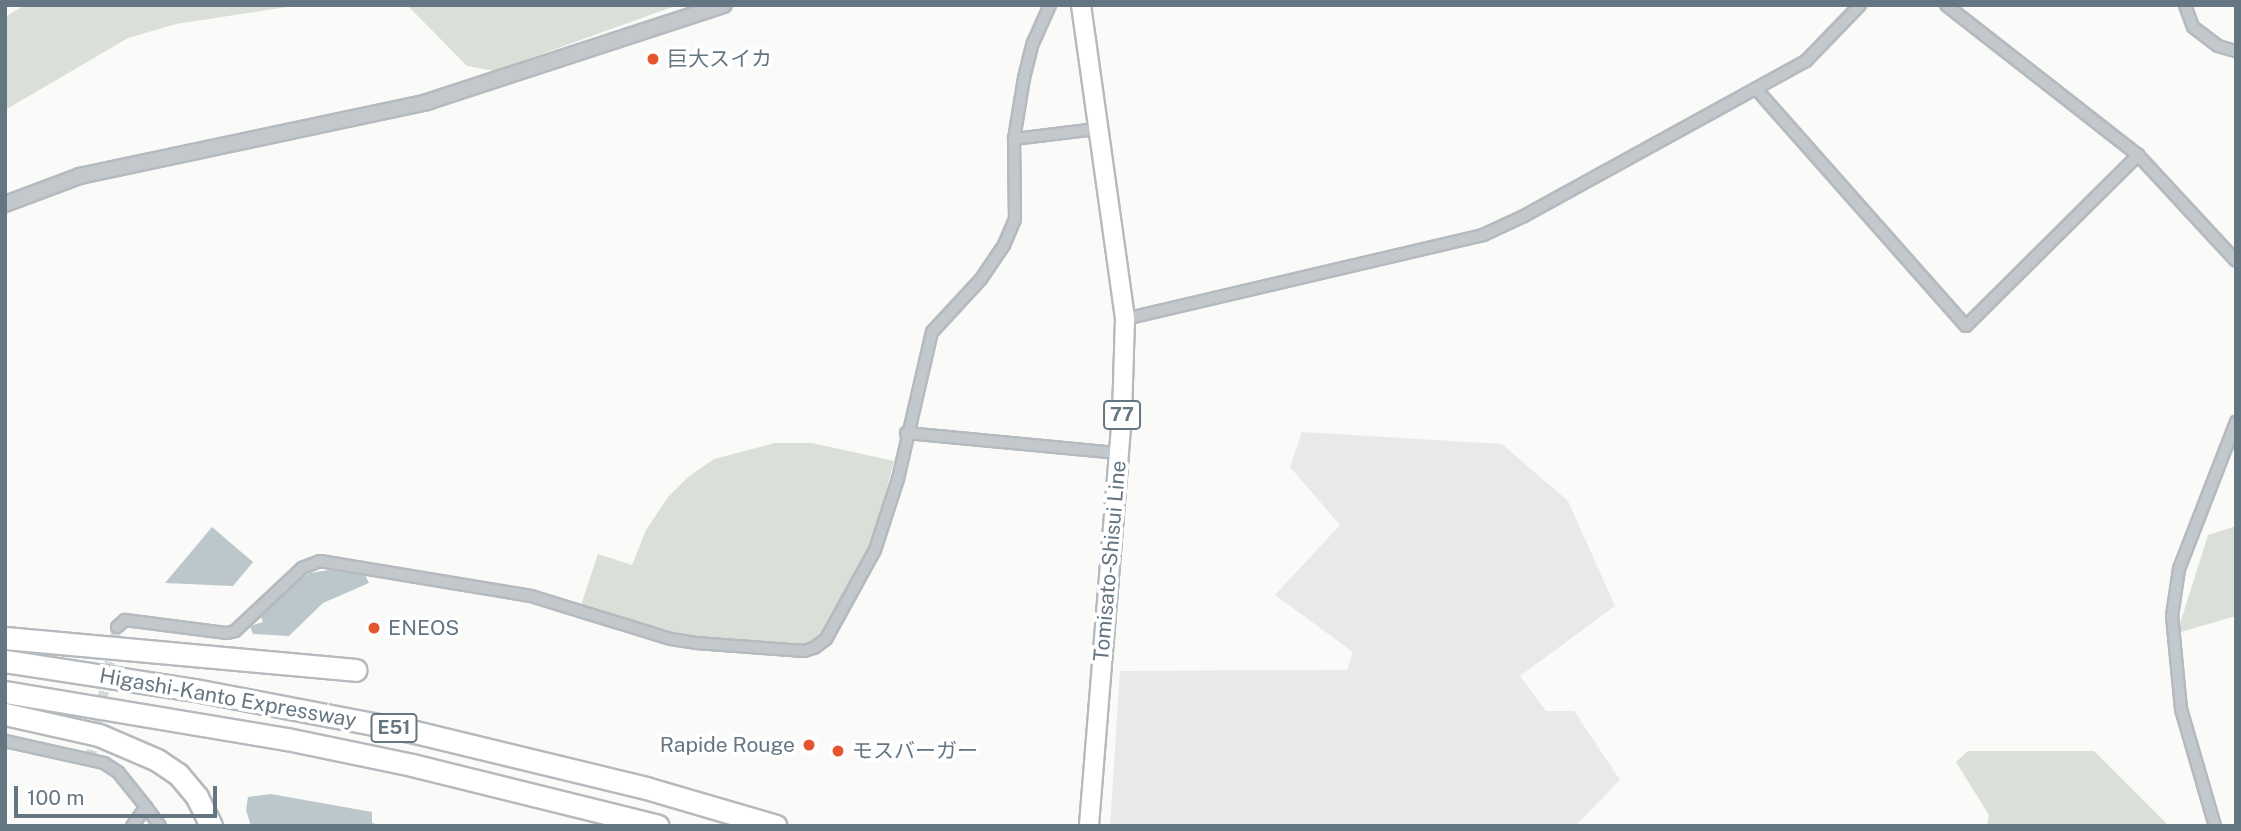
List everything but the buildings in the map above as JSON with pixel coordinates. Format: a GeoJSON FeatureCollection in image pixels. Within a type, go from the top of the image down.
{"type":"FeatureCollection","features":[{"type":"Feature","properties":{"kind":"highway"},"geometry":{"type":"LineString","coordinates":[[5,638],[356,670]]}},
{"type":"Feature","properties":{"kind":"highway","name":"Higashi-Kanto Expressway"},"geometry":{"type":"LineString","coordinates":[[5,661],[195,690],[415,732],[646,788],[776,826]]}},
{"type":"Feature","properties":{"kind":"highway","name":"Higashi-Kanto Expressway"},"geometry":{"type":"LineString","coordinates":[[5,692],[287,739],[412,765],[657,826]]}},
{"type":"Feature","properties":{"kind":"highway"},"geometry":{"type":"LineString","coordinates":[[5,714],[99,735],[157,760],[178,774],[197,797],[211,826]]}},
{"type":"Feature","properties":{"kind":"main road","name":"Tomisato-Shisui Line"},"geometry":{"type":"LineString","coordinates":[[1081,5],[1125,319],[1119,453],[1089,826]]}},
{"type":"Feature","properties":{"kind":"street"},"geometry":{"type":"LineString","coordinates":[[5,204],[80,176],[427,102],[724,5]]}},
{"type":"Feature","properties":{"kind":"street"},"geometry":{"type":"LineString","coordinates":[[117,627],[125,620],[228,633],[235,631],[302,568],[320,561],[531,596],[671,639],[804,650],[826,639],[875,550],[898,479],[906,433],[919,393],[932,332],[981,279],[1004,245],[1015,219],[1014,139],[1033,43],[1050,5]]}},
{"type":"Feature","properties":{"kind":"street"},"geometry":{"type":"LineString","coordinates":[[1125,319],[1483,234],[1524,216],[1806,61],[1860,5]]}},
{"type":"Feature","properties":{"kind":"street"},"geometry":{"type":"LineString","coordinates":[[1946,5],[2138,155],[2236,261]]}},
{"type":"Feature","properties":{"kind":"street"},"geometry":{"type":"LineString","coordinates":[[2185,5],[2193,27],[2218,46],[2236,51]]}},
{"type":"Feature","properties":{"kind":"street"},"geometry":{"type":"LineString","coordinates":[[1757,90],[1966,326],[2138,155]]}},
{"type":"Feature","properties":{"kind":"street"},"geometry":{"type":"LineString","coordinates":[[1014,139],[1097,129]]}},
{"type":"Feature","properties":{"kind":"street"},"geometry":{"type":"LineString","coordinates":[[2215,826],[2181,709],[2172,616],[2179,569],[2213,473],[2236,422]]}},
{"type":"Feature","properties":{"kind":"street"},"geometry":{"type":"LineString","coordinates":[[906,433],[1119,453]]}},
{"type":"Feature","properties":{"kind":"street"},"geometry":{"type":"LineString","coordinates":[[5,741],[104,763],[125,778],[160,826]]}},
{"type":"Feature","properties":{"kind":"street"},"geometry":{"type":"LineString","coordinates":[[132,826],[146,807]]}},
{"type":"Feature","properties":{"kind":"shaded area"},"geometry":{"type":"Polygon","coordinates":[[[25,5],[300,5],[176,24],[128,38],[5,110],[5,17],[25,5]]]}},
{"type":"Feature","properties":{"kind":"shaded area"},"geometry":{"type":"Polygon","coordinates":[[[407,5],[678,5],[494,71],[467,66],[407,5]]]}},
{"type":"Feature","properties":{"kind":"shaded area"},"geometry":{"type":"Polygon","coordinates":[[[1302,432],[1502,444],[1568,501],[1615,606],[1520,676],[1546,711],[1574,711],[1620,780],[1575,826],[1110,826],[1120,671],[1347,670],[1353,652],[1275,595],[1340,525],[1290,467],[1302,432]]]}},
{"type":"Feature","properties":{"kind":"shaded area"},"geometry":{"type":"Polygon","coordinates":[[[775,443],[812,443],[894,461],[871,547],[822,634],[813,643],[804,647],[697,639],[581,605],[598,554],[632,565],[646,530],[668,497],[688,477],[714,459],[775,443]]]}},
{"type":"Feature","properties":{"kind":"shaded area"},"geometry":{"type":"Polygon","coordinates":[[[2236,526],[2236,616],[2177,633],[2208,535],[2236,526]]]}},
{"type":"Feature","properties":{"kind":"shaded area"},"geometry":{"type":"Polygon","coordinates":[[[212,527],[253,562],[233,586],[165,583],[212,527]]]}},
{"type":"Feature","properties":{"kind":"shaded area"},"geometry":{"type":"Polygon","coordinates":[[[329,570],[365,575],[369,583],[323,603],[289,636],[253,634],[250,626],[263,622],[261,617],[291,585],[310,573],[329,570]]]}},
{"type":"Feature","properties":{"kind":"shaded area"},"geometry":{"type":"Polygon","coordinates":[[[1968,751],[2094,751],[2169,826],[1987,826],[1989,815],[1956,762],[1968,751]]]}},
{"type":"Feature","properties":{"kind":"shaded area"},"geometry":{"type":"Polygon","coordinates":[[[271,794],[372,812],[372,823],[385,826],[251,826],[246,810],[248,797],[271,794]]]}},
{"type":"Feature","properties":{"kind":"tunnel"},"geometry":{"type":"LineString","coordinates":[[90,760],[117,627]]}},
{"type":"Feature","properties":{"kind":"place","name":"巨大スイカ"},"geometry":{"type":"Point","coordinates":[653,59]}},
{"type":"Feature","properties":{"kind":"place","name":"ENEOS"},"geometry":{"type":"Point","coordinates":[374,628]}},
{"type":"Feature","properties":{"kind":"place","name":"Rapide Rouge"},"geometry":{"type":"Point","coordinates":[809,745]}},
{"type":"Feature","properties":{"kind":"place","name":"モスバーガー"},"geometry":{"type":"Point","coordinates":[838,751]}}]}
